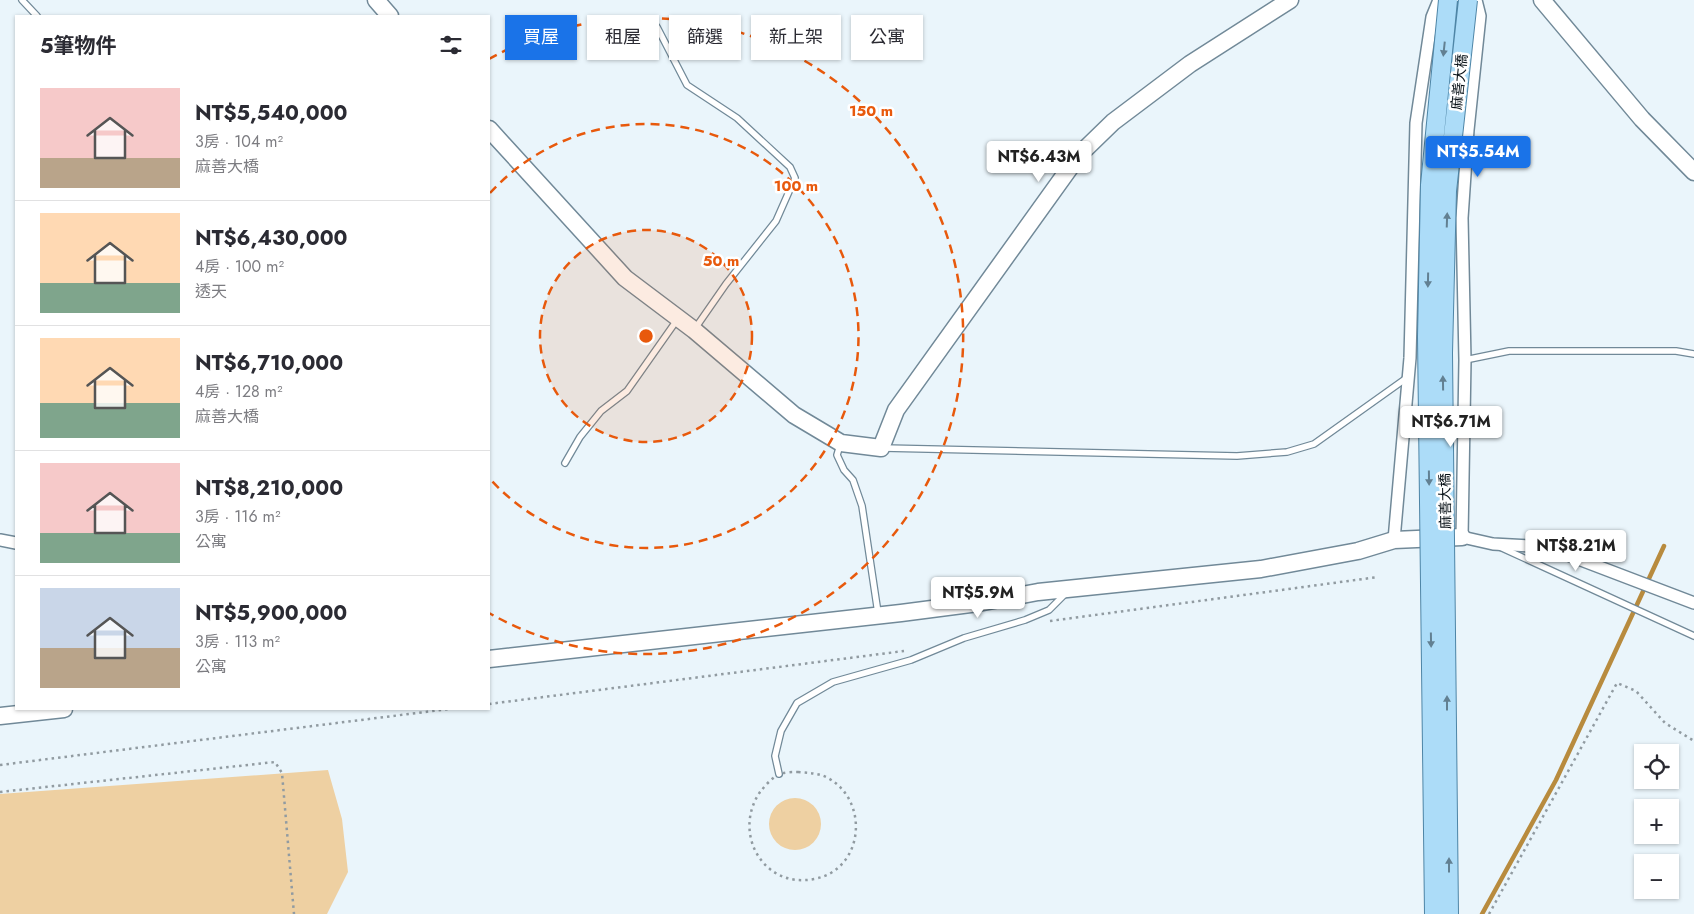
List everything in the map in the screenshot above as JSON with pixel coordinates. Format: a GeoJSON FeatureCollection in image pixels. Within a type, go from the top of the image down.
{"type":"FeatureCollection","features":[{"type":"Feature","properties":{"kind":"main road","name":"麻善大橋"},"geometry":{"type":"LineString","coordinates":[[1434,914],[1427,337],[1430,185],[1448,0]]}},
{"type":"Feature","properties":{"kind":"main road","name":"麻善大橋"},"geometry":{"type":"LineString","coordinates":[[1449,914],[1443,353],[1448,191],[1468,0]]}},
{"type":"Feature","properties":{"kind":"street"},"geometry":{"type":"LineString","coordinates":[[376,0],[389,15]]}},
{"type":"Feature","properties":{"kind":"street"},"geometry":{"type":"LineString","coordinates":[[490,130],[625,278],[694,330],[794,415],[840,443],[881,448],[896,410],[1080,155],[1113,122],[1190,64],[1290,0]]}},
{"type":"Feature","properties":{"kind":"street"},"geometry":{"type":"LineString","coordinates":[[1394,540],[1408,377],[1416,123],[1432,18],[1439,0]]}},
{"type":"Feature","properties":{"kind":"street"},"geometry":{"type":"LineString","coordinates":[[1462,537],[1465,360],[1462,218],[1468,130],[1480,16],[1476,0]]}},
{"type":"Feature","properties":{"kind":"street"},"geometry":{"type":"LineString","coordinates":[[1542,0],[1642,119],[1694,172]]}},
{"type":"Feature","properties":{"kind":"street"},"geometry":{"type":"LineString","coordinates":[[490,659],[878,614],[1070,589],[1261,569],[1358,551],[1394,540],[1462,537],[1493,544],[1547,547],[1694,603]]}},
{"type":"Feature","properties":{"kind":"street"},"geometry":{"type":"LineString","coordinates":[[0,540],[15,544]]}},
{"type":"Feature","properties":{"kind":"street"},"geometry":{"type":"LineString","coordinates":[[0,716],[55,710]]}},
{"type":"Feature","properties":{"kind":"lane"},"geometry":{"type":"LineString","coordinates":[[22,0],[36,15]]}},
{"type":"Feature","properties":{"kind":"lane"},"geometry":{"type":"LineString","coordinates":[[659,31],[687,85],[737,118],[790,167],[795,178],[776,221],[726,284],[694,330]]}},
{"type":"Feature","properties":{"kind":"lane"},"geometry":{"type":"LineString","coordinates":[[565,463],[580,437],[601,411],[627,391],[678,318]]}},
{"type":"Feature","properties":{"kind":"lane"},"geometry":{"type":"LineString","coordinates":[[1465,360],[1509,351],[1547,350],[1676,352],[1694,354]]}},
{"type":"Feature","properties":{"kind":"lane"},"geometry":{"type":"LineString","coordinates":[[881,448],[1237,456],[1287,452],[1314,444],[1408,377]]}},
{"type":"Feature","properties":{"kind":"lane"},"geometry":{"type":"LineString","coordinates":[[840,443],[837,455],[844,470],[853,480],[862,506],[878,614]]}},
{"type":"Feature","properties":{"kind":"lane"},"geometry":{"type":"LineString","coordinates":[[1493,544],[1694,636]]}},
{"type":"Feature","properties":{"kind":"lane"},"geometry":{"type":"LineString","coordinates":[[780,774],[775,756],[781,731],[797,703],[833,682],[911,660],[964,638],[1025,620],[1049,610],[1070,589]]}},
{"type":"Feature","properties":{"kind":"path"},"geometry":{"type":"LineString","coordinates":[[1025,620],[1034,623],[1378,577]]}},
{"type":"Feature","properties":{"kind":"path"},"geometry":{"type":"LineString","coordinates":[[490,704],[908,650]]}},
{"type":"Feature","properties":{"kind":"path"},"geometry":{"type":"LineString","coordinates":[[1489,914],[1618,683],[1636,691],[1666,723],[1694,741]]}},
{"type":"Feature","properties":{"kind":"path"},"geometry":{"type":"LineString","coordinates":[[0,764],[441,710]]}},
{"type":"Feature","properties":{"kind":"path"},"geometry":{"type":"LineString","coordinates":[[0,792],[275,762],[282,773],[294,914]]}},
{"type":"Feature","properties":{"kind":"path"},"geometry":{"type":"LineString","coordinates":[[798,772],[817,773],[828,778],[843,790],[854,806],[857,824],[855,842],[846,859],[832,872],[815,879],[796,880],[782,876],[766,866],[754,851],[748,821],[754,802],[764,787],[780,774],[798,772]]}},
{"type":"Feature","properties":{"kind":"shaded area"},"geometry":{"type":"Polygon","coordinates":[[[328,770],[342,819],[348,872],[327,914],[0,914],[0,794],[328,770]]]}},
{"type":"Feature","properties":{"kind":"shaded area"},"geometry":{"type":"Polygon","coordinates":[[[795,798],[805,800],[813,806],[819,814],[821,824],[819,834],[813,842],[805,848],[795,850],[785,848],[777,842],[771,834],[769,824],[771,814],[777,806],[785,800],[795,798]]]}},
{"type":"Feature","properties":{"kind":"waterway"},"geometry":{"type":"LineString","coordinates":[[1482,914],[1556,780],[1664,546]]}}]}
